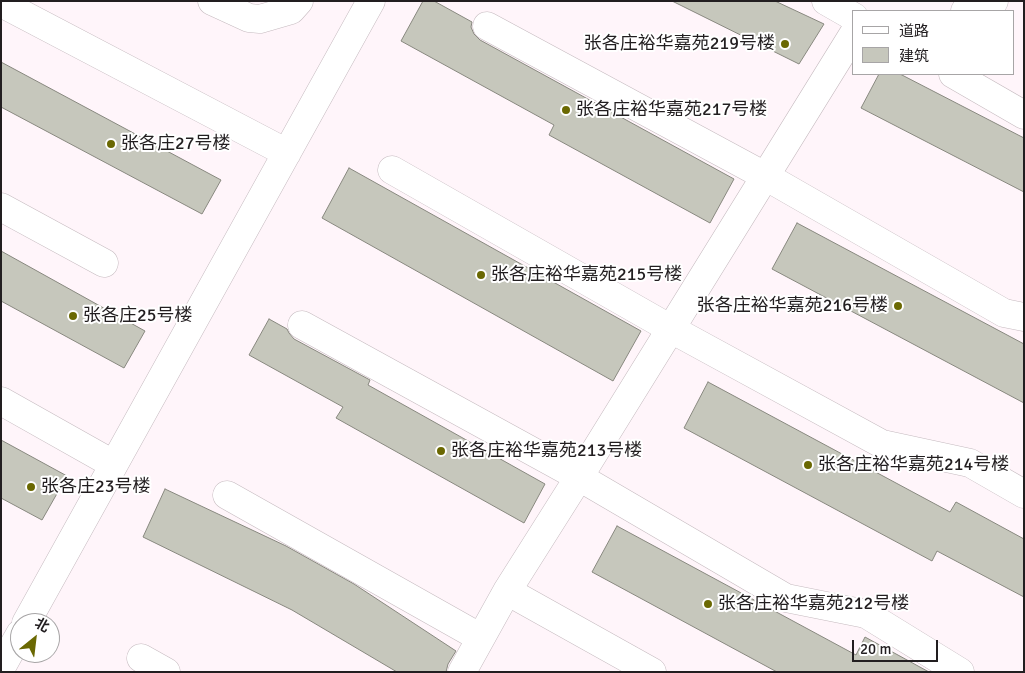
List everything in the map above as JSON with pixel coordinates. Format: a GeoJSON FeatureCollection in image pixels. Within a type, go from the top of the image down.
{"type":"FeatureCollection","features":[{"type":"Feature","properties":{"kind":"street"},"geometry":{"type":"LineString","coordinates":[[212,1],[249,18],[260,19],[291,10],[299,1]]}},
{"type":"Feature","properties":{"kind":"street"},"geometry":{"type":"LineString","coordinates":[[32,613],[371,1]]}},
{"type":"Feature","properties":{"kind":"street"},"geometry":{"type":"LineString","coordinates":[[826,1],[852,16]]}},
{"type":"Feature","properties":{"kind":"street"},"geometry":{"type":"LineString","coordinates":[[968,10],[994,1]]}},
{"type":"Feature","properties":{"kind":"street"},"geometry":{"type":"LineString","coordinates":[[1,4],[287,153]]}},
{"type":"Feature","properties":{"kind":"street"},"geometry":{"type":"LineString","coordinates":[[487,26],[766,176],[1004,313],[1024,317]]}},
{"type":"Feature","properties":{"kind":"street"},"geometry":{"type":"LineString","coordinates":[[462,672],[507,591],[852,36]]}},
{"type":"Feature","properties":{"kind":"street"},"geometry":{"type":"LineString","coordinates":[[955,75],[1024,115]]}},
{"type":"Feature","properties":{"kind":"street"},"geometry":{"type":"LineString","coordinates":[[392,170],[671,329],[882,444],[970,463],[1024,494]]}},
{"type":"Feature","properties":{"kind":"street"},"geometry":{"type":"LineString","coordinates":[[1,206],[104,263]]}},
{"type":"Feature","properties":{"kind":"street"},"geometry":{"type":"LineString","coordinates":[[302,325],[579,477],[786,598],[866,614],[960,672]]}},
{"type":"Feature","properties":{"kind":"street"},"geometry":{"type":"LineString","coordinates":[[1,401],[114,464]]}},
{"type":"Feature","properties":{"kind":"street"},"geometry":{"type":"LineString","coordinates":[[227,495],[481,638]]}},
{"type":"Feature","properties":{"kind":"street"},"geometry":{"type":"LineString","coordinates":[[507,591],[652,672]]}},
{"type":"Feature","properties":{"kind":"street"},"geometry":{"type":"LineString","coordinates":[[1,668],[10,652]]}},
{"type":"Feature","properties":{"kind":"street"},"geometry":{"type":"LineString","coordinates":[[140,658],[166,672]]}},
{"type":"Feature","properties":{"kind":"building","name":"张各庄裕华嘉苑217号楼"},"geometry":{"type":"Polygon","coordinates":[[[423,1],[434,1],[472,22],[471,27],[474,34],[480,40],[734,179],[710,223],[549,135],[554,125],[401,41],[423,1]]]}},
{"type":"Feature","properties":{"kind":"building","name":"张各庄裕华嘉苑219号楼"},"geometry":{"type":"Polygon","coordinates":[[[672,1],[775,1],[824,24],[799,64],[672,1]]]}},
{"type":"Feature","properties":{"kind":"building","name":"张各庄27号楼"},"geometry":{"type":"Polygon","coordinates":[[[1,62],[221,180],[202,214],[1,107],[1,62]]]}},
{"type":"Feature","properties":{"kind":"building"},"geometry":{"type":"Polygon","coordinates":[[[878,75],[902,75],[1024,138],[1024,192],[861,108],[878,75]]]}},
{"type":"Feature","properties":{"kind":"building","name":"张各庄裕华嘉苑215号楼"},"geometry":{"type":"Polygon","coordinates":[[[349,168],[641,331],[613,381],[322,218],[349,168]]]}},
{"type":"Feature","properties":{"kind":"building","name":"张各庄裕华嘉苑216号楼"},"geometry":{"type":"Polygon","coordinates":[[[797,223],[1024,344],[1024,403],[772,269],[797,223]]]}},
{"type":"Feature","properties":{"kind":"building","name":"张各庄25号楼"},"geometry":{"type":"Polygon","coordinates":[[[1,251],[145,331],[124,368],[1,301],[1,251]]]}},
{"type":"Feature","properties":{"kind":"building","name":"张各庄裕华嘉苑213号楼"},"geometry":{"type":"Polygon","coordinates":[[[269,319],[287,329],[294,339],[370,380],[368,385],[545,484],[524,523],[336,418],[343,407],[249,355],[269,319]]]}},
{"type":"Feature","properties":{"kind":"building","name":"张各庄裕华嘉苑214号楼"},"geometry":{"type":"Polygon","coordinates":[[[708,382],[950,512],[956,502],[1024,539],[1024,597],[937,551],[932,561],[684,428],[708,382]]]}},
{"type":"Feature","properties":{"kind":"building","name":"张各庄23号楼"},"geometry":{"type":"Polygon","coordinates":[[[1,440],[67,476],[42,520],[1,498],[1,440]]]}},
{"type":"Feature","properties":{"kind":"building"},"geometry":{"type":"Polygon","coordinates":[[[165,489],[286,546],[354,584],[456,651],[448,664],[446,672],[397,672],[292,610],[143,537],[165,489]]]}},
{"type":"Feature","properties":{"kind":"building","name":"张各庄裕华嘉苑212号楼"},"geometry":{"type":"Polygon","coordinates":[[[617,526],[856,655],[865,637],[929,672],[777,672],[592,572],[617,526]]]}},
{"type":"Feature","properties":{"kind":"place","name":"张各庄裕华嘉苑219号楼"},"geometry":{"type":"Point","coordinates":[785,44]}},
{"type":"Feature","properties":{"kind":"place","name":"张各庄裕华嘉苑217号楼"},"geometry":{"type":"Point","coordinates":[566,110]}},
{"type":"Feature","properties":{"kind":"place","name":"张各庄27号楼"},"geometry":{"type":"Point","coordinates":[111,144]}},
{"type":"Feature","properties":{"kind":"place","name":"张各庄裕华嘉苑215号楼"},"geometry":{"type":"Point","coordinates":[481,275]}},
{"type":"Feature","properties":{"kind":"place","name":"张各庄裕华嘉苑216号楼"},"geometry":{"type":"Point","coordinates":[898,306]}},
{"type":"Feature","properties":{"kind":"place","name":"张各庄25号楼"},"geometry":{"type":"Point","coordinates":[73,316]}},
{"type":"Feature","properties":{"kind":"place","name":"张各庄裕华嘉苑213号楼"},"geometry":{"type":"Point","coordinates":[441,451]}},
{"type":"Feature","properties":{"kind":"place","name":"张各庄裕华嘉苑214号楼"},"geometry":{"type":"Point","coordinates":[808,465]}},
{"type":"Feature","properties":{"kind":"place","name":"张各庄23号楼"},"geometry":{"type":"Point","coordinates":[31,487]}},
{"type":"Feature","properties":{"kind":"place","name":"张各庄裕华嘉苑212号楼"},"geometry":{"type":"Point","coordinates":[708,604]}}]}
